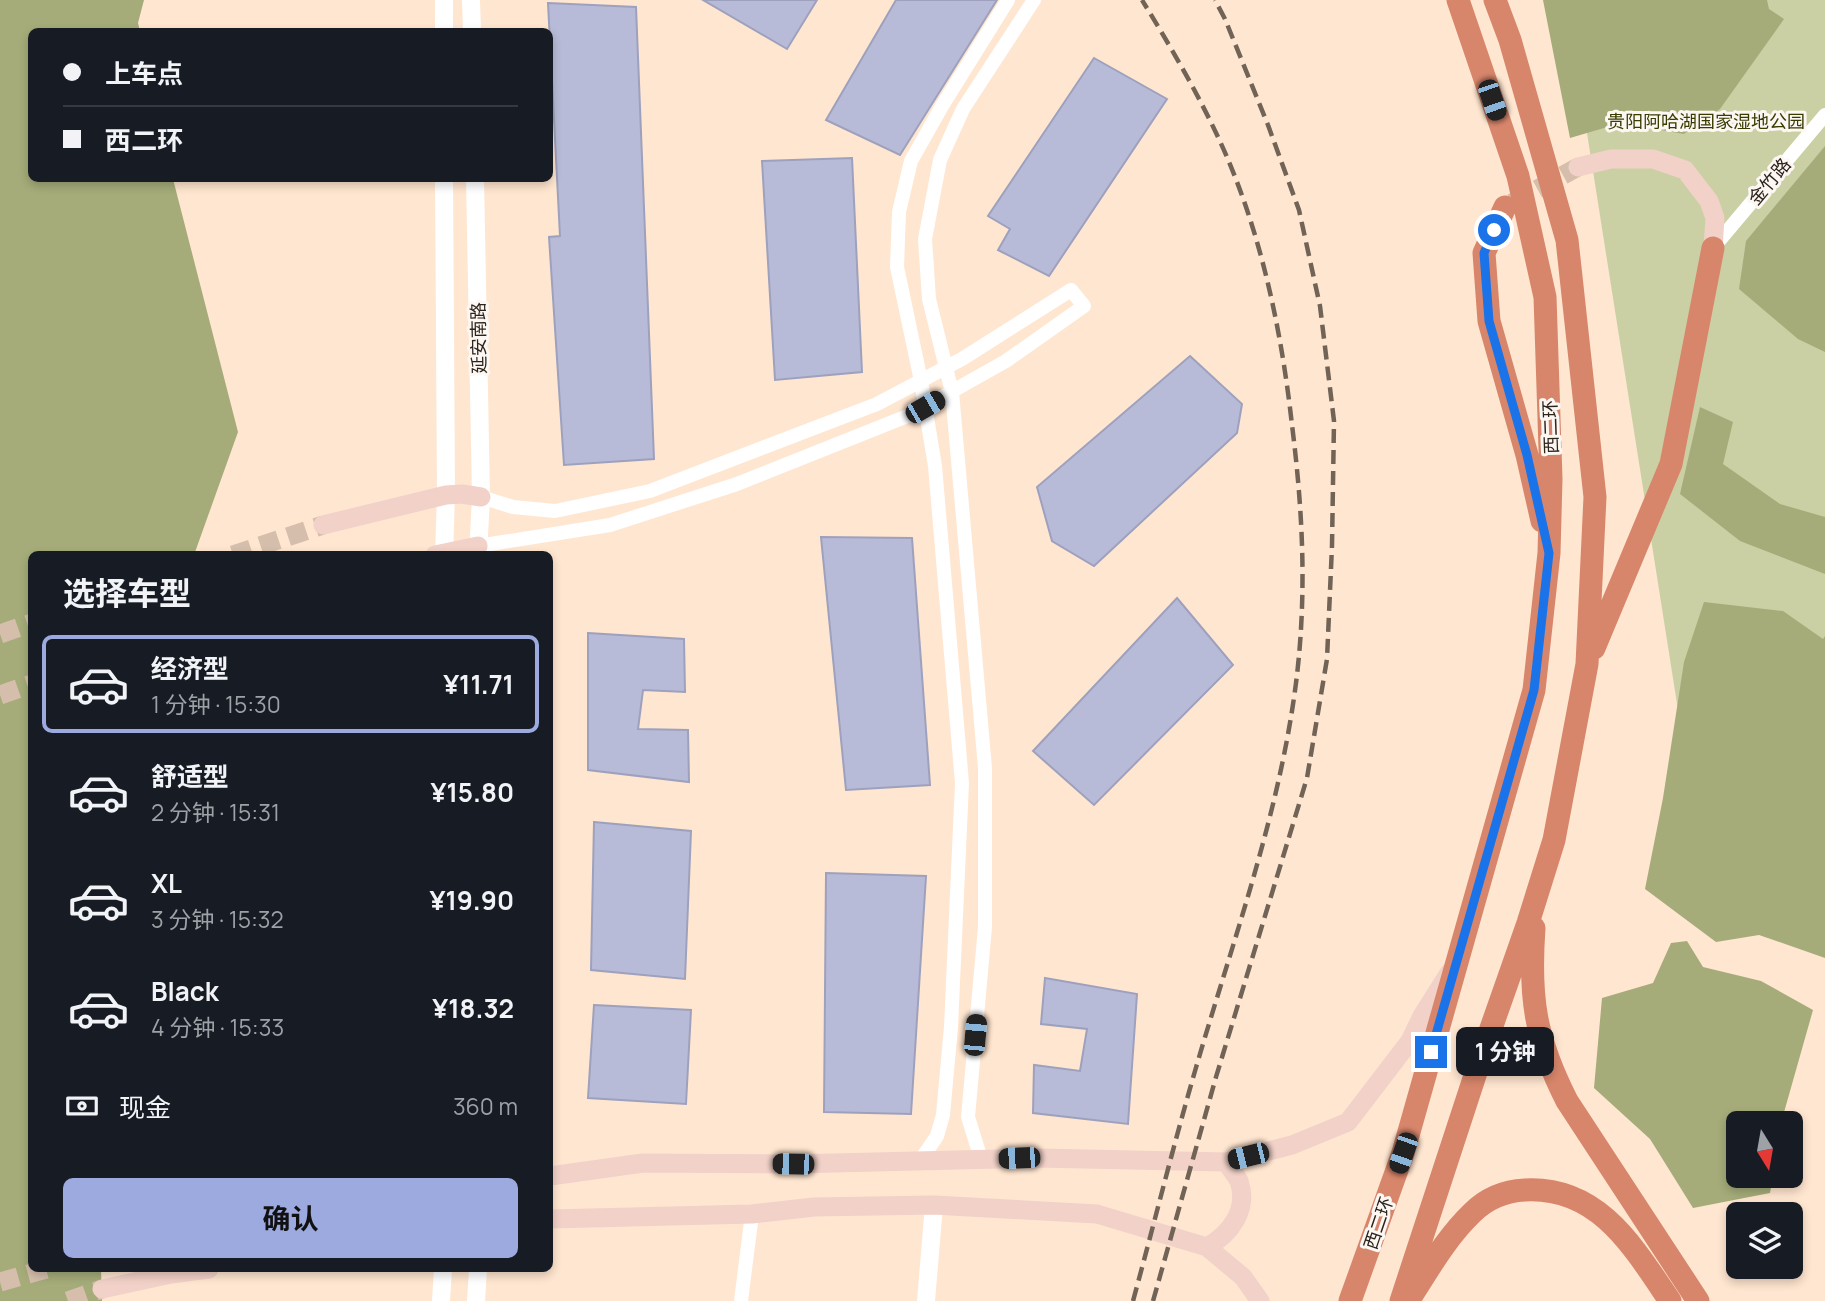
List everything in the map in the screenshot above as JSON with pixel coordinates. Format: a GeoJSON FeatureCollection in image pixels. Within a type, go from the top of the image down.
{"type":"FeatureCollection","features":[{"type":"Feature","properties":{"kind":"highway","name":"西二环"},"geometry":{"type":"LineString","coordinates":[[1350,1301],[1403,1153],[1534,690],[1549,553],[1551,479],[1545,297],[1518,176],[1458,0]]}},
{"type":"Feature","properties":{"kind":"highway","name":"西二环"},"geometry":{"type":"LineString","coordinates":[[1401,1301],[1554,840],[1587,664],[1595,497],[1567,240],[1510,40],[1495,0]]}},
{"type":"Feature","properties":{"kind":"highway"},"geometry":{"type":"LineString","coordinates":[[1505,207],[1484,253],[1489,321],[1527,455],[1549,553]]}},
{"type":"Feature","properties":{"kind":"highway"},"geometry":{"type":"LineString","coordinates":[[1587,664],[1671,464],[1713,248]]}},
{"type":"Feature","properties":{"kind":"highway"},"geometry":{"type":"LineString","coordinates":[[1537,894],[1532,961],[1533,998],[1538,1032],[1552,1072],[1567,1101],[1698,1301]]}},
{"type":"Feature","properties":{"kind":"highway"},"geometry":{"type":"LineString","coordinates":[[1408,1301],[1446,1243],[1473,1211],[1498,1195],[1517,1190],[1540,1189],[1572,1196],[1604,1215],[1629,1240],[1670,1301]]}},
{"type":"Feature","properties":{"kind":"main road"},"geometry":{"type":"LineString","coordinates":[[1578,167],[1611,159],[1653,159],[1685,170],[1709,201],[1715,218],[1713,248]]}},
{"type":"Feature","properties":{"kind":"main road"},"geometry":{"type":"LineString","coordinates":[[323,525],[446,495],[481,497]]}},
{"type":"Feature","properties":{"kind":"main road"},"geometry":{"type":"LineString","coordinates":[[553,1175],[643,1163],[793,1164],[1038,1158],[1226,1162],[1292,1146],[1348,1122],[1410,1041],[1422,1016],[1457,960]]}},
{"type":"Feature","properties":{"kind":"main road"},"geometry":{"type":"LineString","coordinates":[[1208,1247],[1225,1237],[1235,1222],[1241,1201],[1238,1181],[1226,1162]]}},
{"type":"Feature","properties":{"kind":"main road"},"geometry":{"type":"LineString","coordinates":[[553,1219],[752,1214],[814,1207],[934,1205],[1097,1214],[1208,1247],[1243,1277],[1260,1301]]}},
{"type":"Feature","properties":{"kind":"main road"},"geometry":{"type":"LineString","coordinates":[[102,1289],[186,1272]]}},
{"type":"Feature","properties":{"kind":"street"},"geometry":{"type":"LineString","coordinates":[[443,0],[444,28]]}},
{"type":"Feature","properties":{"kind":"street"},"geometry":{"type":"LineString","coordinates":[[471,0],[472,28]]}},
{"type":"Feature","properties":{"kind":"street"},"geometry":{"type":"LineString","coordinates":[[920,1161],[937,1136],[943,1115],[951,1027],[962,783],[935,466],[921,381],[897,267],[899,212],[911,162],[942,106],[1008,0]]}},
{"type":"Feature","properties":{"kind":"street"},"geometry":{"type":"LineString","coordinates":[[981,1159],[968,1117],[985,927],[985,768],[952,391],[929,299],[925,239],[940,160],[963,109],[1034,0]]}},
{"type":"Feature","properties":{"kind":"street","name":"金竹路"},"geometry":{"type":"LineString","coordinates":[[1713,248],[1825,115]]}},
{"type":"Feature","properties":{"kind":"street"},"geometry":{"type":"LineString","coordinates":[[441,551],[446,495],[444,182]]}},
{"type":"Feature","properties":{"kind":"street","name":"延安南路"},"geometry":{"type":"LineString","coordinates":[[475,182],[481,497],[478,551]]}},
{"type":"Feature","properties":{"kind":"street"},"geometry":{"type":"LineString","coordinates":[[478,551],[610,525],[737,484],[910,415],[1006,360],[1084,306],[1071,290],[947,367],[877,404],[650,491],[555,510],[513,507],[481,497]]}},
{"type":"Feature","properties":{"kind":"street"},"geometry":{"type":"LineString","coordinates":[[926,1301],[934,1205]]}},
{"type":"Feature","properties":{"kind":"street"},"geometry":{"type":"LineString","coordinates":[[741,1301],[752,1214]]}},
{"type":"Feature","properties":{"kind":"street"},"geometry":{"type":"LineString","coordinates":[[441,1301],[443,1272]]}},
{"type":"Feature","properties":{"kind":"street"},"geometry":{"type":"LineString","coordinates":[[476,1301],[478,1272]]}},
{"type":"Feature","properties":{"kind":"green space"},"geometry":{"type":"Polygon","coordinates":[[[0,0],[144,0],[139,28],[28,28],[28,182],[174,182],[238,432],[195,551],[28,551],[28,1272],[101,1272],[102,1301],[0,1301],[0,0]]]}},
{"type":"Feature","properties":{"kind":"green space"},"geometry":{"type":"Polygon","coordinates":[[[1543,0],[1767,0],[1769,9],[1784,19],[1720,109],[1684,134],[1621,123],[1570,138],[1543,0]]]}},
{"type":"Feature","properties":{"kind":"green space","name":"贵阳阿哈湖国家湿地公园"},"geometry":{"type":"Polygon","coordinates":[[[1566,0],[1825,0],[1825,879],[1690,786],[1566,0]]]}},
{"type":"Feature","properties":{"kind":"green space"},"geometry":{"type":"Polygon","coordinates":[[[1825,146],[1825,352],[1798,339],[1739,289],[1746,241],[1825,146]]]}},
{"type":"Feature","properties":{"kind":"green space"},"geometry":{"type":"Polygon","coordinates":[[[1700,407],[1733,422],[1723,464],[1780,504],[1825,517],[1825,574],[1740,541],[1680,494],[1700,407]]]}},
{"type":"Feature","properties":{"kind":"green space"},"geometry":{"type":"Polygon","coordinates":[[[1704,602],[1783,611],[1823,639],[1825,636],[1825,958],[1759,935],[1716,942],[1645,889],[1663,798],[1684,662],[1704,602]]]}},
{"type":"Feature","properties":{"kind":"green space"},"geometry":{"type":"Polygon","coordinates":[[[1687,941],[1703,967],[1761,981],[1813,1010],[1784,1111],[1726,1111],[1726,1188],[1771,1188],[1770,1193],[1693,1208],[1650,1139],[1594,1088],[1602,998],[1653,983],[1671,943],[1687,941]]]}},
{"type":"Feature","properties":{"kind":"building"},"geometry":{"type":"Polygon","coordinates":[[[703,0],[817,0],[787,49],[703,0]]]}},
{"type":"Feature","properties":{"kind":"building"},"geometry":{"type":"Polygon","coordinates":[[[896,0],[997,0],[900,155],[826,120],[896,0]]]}},
{"type":"Feature","properties":{"kind":"building"},"geometry":{"type":"Polygon","coordinates":[[[548,3],[636,7],[654,459],[564,465],[549,237],[560,236],[553,100],[553,28],[549,28],[548,3]]]}},
{"type":"Feature","properties":{"kind":"building"},"geometry":{"type":"Polygon","coordinates":[[[1094,58],[1167,99],[1049,276],[998,250],[1010,229],[988,216],[1094,58]]]}},
{"type":"Feature","properties":{"kind":"building"},"geometry":{"type":"Polygon","coordinates":[[[852,158],[862,372],[775,380],[762,161],[852,158]]]}},
{"type":"Feature","properties":{"kind":"building"},"geometry":{"type":"Polygon","coordinates":[[[1190,356],[1242,404],[1237,433],[1094,566],[1052,541],[1037,487],[1190,356]]]}},
{"type":"Feature","properties":{"kind":"building"},"geometry":{"type":"Polygon","coordinates":[[[821,537],[912,538],[930,785],[846,790],[821,537]]]}},
{"type":"Feature","properties":{"kind":"building"},"geometry":{"type":"Polygon","coordinates":[[[1177,598],[1233,665],[1094,805],[1033,751],[1177,598]]]}},
{"type":"Feature","properties":{"kind":"building"},"geometry":{"type":"Polygon","coordinates":[[[588,633],[684,639],[685,692],[643,690],[638,729],[688,730],[689,782],[588,770],[588,633]]]}},
{"type":"Feature","properties":{"kind":"building"},"geometry":{"type":"Polygon","coordinates":[[[594,822],[691,831],[685,979],[591,970],[594,822]]]}},
{"type":"Feature","properties":{"kind":"building"},"geometry":{"type":"Polygon","coordinates":[[[826,873],[926,876],[911,1114],[824,1112],[826,873]]]}},
{"type":"Feature","properties":{"kind":"building"},"geometry":{"type":"Polygon","coordinates":[[[1045,978],[1137,994],[1128,1124],[1033,1113],[1034,1065],[1080,1071],[1087,1029],[1041,1024],[1045,978]]]}},
{"type":"Feature","properties":{"kind":"building"},"geometry":{"type":"Polygon","coordinates":[[[594,1005],[691,1010],[686,1104],[588,1098],[594,1005]]]}},
{"type":"Feature","properties":{"kind":"tunnel"},"geometry":{"type":"LineString","coordinates":[[1512,203],[1578,167]]}},
{"type":"Feature","properties":{"kind":"tunnel"},"geometry":{"type":"LineString","coordinates":[[245,551],[323,525]]}},
{"type":"Feature","properties":{"kind":"tunnel"},"geometry":{"type":"LineString","coordinates":[[0,634],[28,624]]}},
{"type":"Feature","properties":{"kind":"tunnel"},"geometry":{"type":"LineString","coordinates":[[0,695],[28,685]]}},
{"type":"Feature","properties":{"kind":"tunnel"},"geometry":{"type":"LineString","coordinates":[[0,1282],[35,1272]]}},
{"type":"Feature","properties":{"kind":"tunnel"},"geometry":{"type":"LineString","coordinates":[[68,1301],[102,1289]]}},
{"type":"Feature","properties":{"kind":"railway"},"geometry":{"type":"LineString","coordinates":[[1133,1301],[1278,782],[1296,683],[1302,618],[1302,554],[1296,457],[1282,351],[1267,278],[1246,206],[1218,137],[1182,67],[1142,0]]}},
{"type":"Feature","properties":{"kind":"railway"},"geometry":{"type":"LineString","coordinates":[[1153,1301],[1216,1077],[1307,778],[1327,659],[1334,421],[1320,306],[1299,210],[1268,125],[1215,0]]}},
{"type":"Feature","properties":{"kind":"route"},"geometry":{"type":"LineString","coordinates":[[1431,1052],[1534,690],[1549,553],[1527,455],[1489,321],[1484,253],[1494,230]]}}]}
